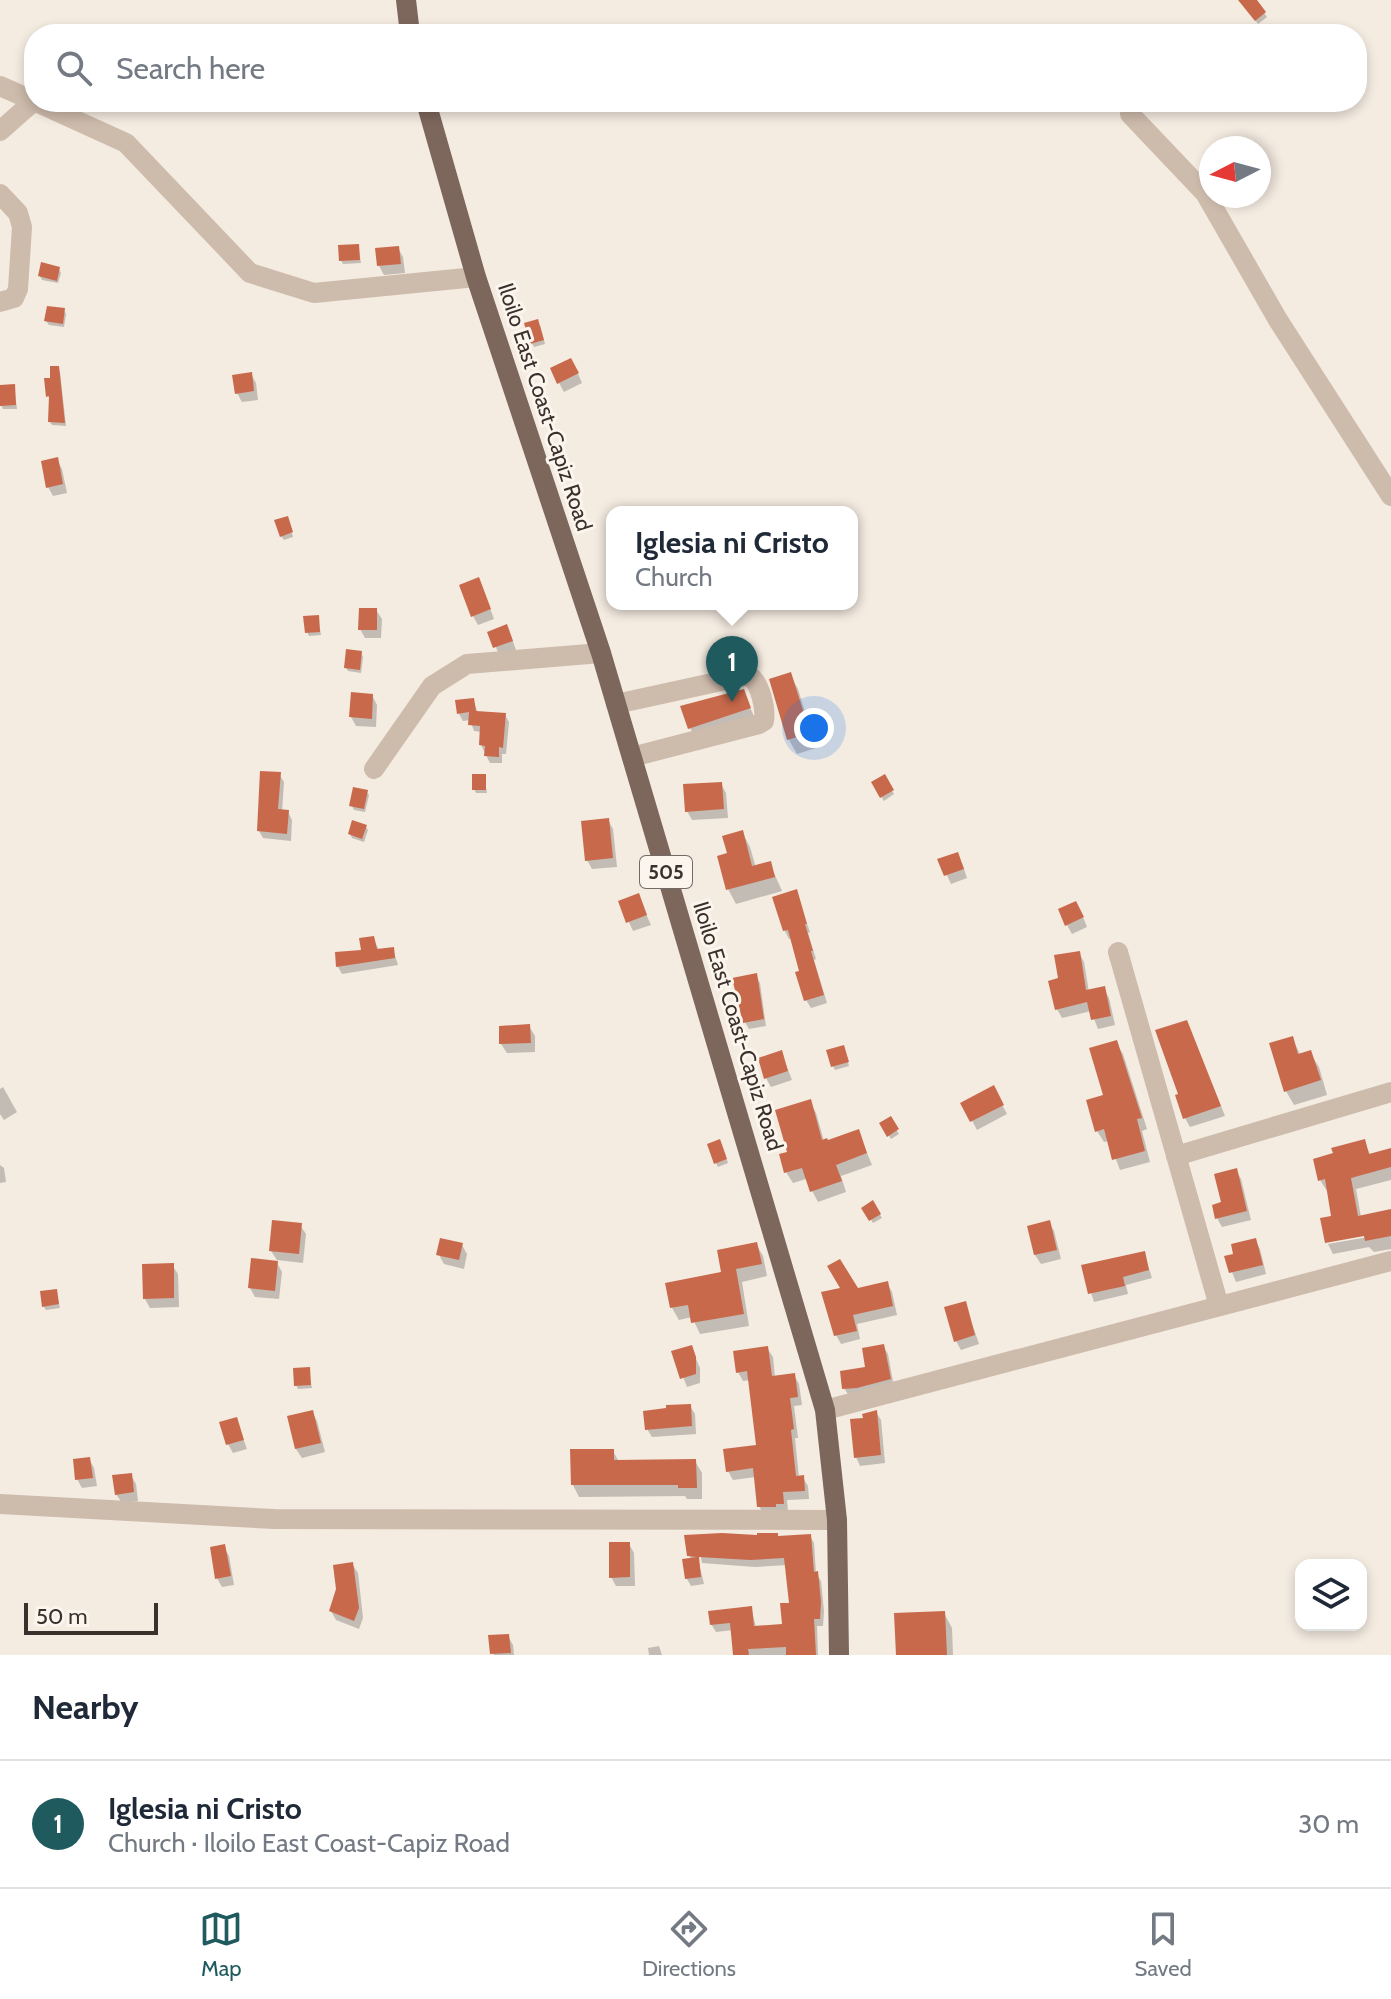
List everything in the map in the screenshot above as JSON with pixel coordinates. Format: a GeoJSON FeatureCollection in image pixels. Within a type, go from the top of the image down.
{"type":"FeatureCollection","features":[{"type":"Feature","properties":{"kind":"main road"},"geometry":{"type":"LineString","coordinates":[[406,0],[409,24]]}},
{"type":"Feature","properties":{"kind":"main road","name":"Iloilo East Coast-Capiz Road"},"geometry":{"type":"LineString","coordinates":[[429,112],[476,277],[601,653],[825,1410],[837,1520],[839,1655]]}},
{"type":"Feature","properties":{"kind":"street"},"geometry":{"type":"LineString","coordinates":[[0,86],[24,97]]}},
{"type":"Feature","properties":{"kind":"street"},"geometry":{"type":"LineString","coordinates":[[0,131],[24,110]]}},
{"type":"Feature","properties":{"kind":"street"},"geometry":{"type":"LineString","coordinates":[[58,112],[126,143],[250,273],[314,293],[476,277]]}},
{"type":"Feature","properties":{"kind":"street"},"geometry":{"type":"LineString","coordinates":[[1130,114],[1205,193],[1278,320],[1391,496]]}},
{"type":"Feature","properties":{"kind":"street"},"geometry":{"type":"LineString","coordinates":[[0,194],[18,213],[22,227],[18,289],[14,298],[0,302]]}},
{"type":"Feature","properties":{"kind":"street"},"geometry":{"type":"LineString","coordinates":[[374,769],[432,686],[467,664],[601,653]]}},
{"type":"Feature","properties":{"kind":"street"},"geometry":{"type":"LineString","coordinates":[[616,704],[749,675],[756,682],[764,721],[632,757]]}},
{"type":"Feature","properties":{"kind":"street"},"geometry":{"type":"LineString","coordinates":[[1118,952],[1219,1306]]}},
{"type":"Feature","properties":{"kind":"street"},"geometry":{"type":"LineString","coordinates":[[1176,1156],[1391,1092]]}},
{"type":"Feature","properties":{"kind":"street"},"geometry":{"type":"LineString","coordinates":[[825,1410],[1391,1261]]}},
{"type":"Feature","properties":{"kind":"street"},"geometry":{"type":"LineString","coordinates":[[0,1504],[274,1519],[837,1520]]}},
{"type":"Feature","properties":{"kind":"building"},"geometry":{"type":"Polygon","coordinates":[[[1238,0],[1257,0],[1266,12],[1255,21],[1238,0]]]}},
{"type":"Feature","properties":{"kind":"building"},"geometry":{"type":"Polygon","coordinates":[[[359,244],[360,260],[339,261],[338,245],[359,244]]]}},
{"type":"Feature","properties":{"kind":"building"},"geometry":{"type":"Polygon","coordinates":[[[399,246],[401,264],[377,266],[375,248],[399,246]]]}},
{"type":"Feature","properties":{"kind":"building"},"geometry":{"type":"Polygon","coordinates":[[[41,262],[60,267],[57,281],[38,276],[41,262]]]}},
{"type":"Feature","properties":{"kind":"building"},"geometry":{"type":"Polygon","coordinates":[[[47,306],[65,308],[63,324],[44,321],[47,306]]]}},
{"type":"Feature","properties":{"kind":"building"},"geometry":{"type":"Polygon","coordinates":[[[538,319],[544,340],[530,344],[524,323],[538,319]]]}},
{"type":"Feature","properties":{"kind":"building"},"geometry":{"type":"Polygon","coordinates":[[[571,358],[579,373],[557,384],[550,368],[571,358]]]}},
{"type":"Feature","properties":{"kind":"building"},"geometry":{"type":"Polygon","coordinates":[[[50,366],[59,366],[65,423],[48,422],[49,396],[46,397],[44,378],[50,378],[50,366]]]}},
{"type":"Feature","properties":{"kind":"building"},"geometry":{"type":"Polygon","coordinates":[[[252,372],[254,391],[235,394],[232,375],[252,372]]]}},
{"type":"Feature","properties":{"kind":"building"},"geometry":{"type":"Polygon","coordinates":[[[15,384],[16,405],[0,406],[0,385],[15,384]]]}},
{"type":"Feature","properties":{"kind":"building"},"geometry":{"type":"Polygon","coordinates":[[[58,457],[63,484],[46,488],[41,461],[58,457]]]}},
{"type":"Feature","properties":{"kind":"building"},"geometry":{"type":"Polygon","coordinates":[[[288,516],[293,532],[280,537],[274,520],[288,516]]]}},
{"type":"Feature","properties":{"kind":"building"},"geometry":{"type":"Polygon","coordinates":[[[479,577],[491,609],[471,617],[459,585],[479,577]]]}},
{"type":"Feature","properties":{"kind":"building"},"geometry":{"type":"Polygon","coordinates":[[[359,608],[377,608],[377,630],[358,630],[359,608]]]}},
{"type":"Feature","properties":{"kind":"building"},"geometry":{"type":"Polygon","coordinates":[[[319,615],[320,632],[305,633],[303,616],[319,615]]]}},
{"type":"Feature","properties":{"kind":"building"},"geometry":{"type":"Polygon","coordinates":[[[507,624],[513,641],[493,648],[487,632],[507,624]]]}},
{"type":"Feature","properties":{"kind":"building"},"geometry":{"type":"Polygon","coordinates":[[[346,649],[362,651],[360,670],[344,668],[346,649]]]}},
{"type":"Feature","properties":{"kind":"building"},"geometry":{"type":"Polygon","coordinates":[[[791,672],[810,733],[787,740],[769,679],[791,672]]]}},
{"type":"Feature","properties":{"kind":"building"},"geometry":{"type":"Polygon","coordinates":[[[744,689],[751,708],[688,729],[680,706],[744,689]]]}},
{"type":"Feature","properties":{"kind":"building"},"geometry":{"type":"Polygon","coordinates":[[[351,692],[373,694],[372,719],[349,717],[351,692]]]}},
{"type":"Feature","properties":{"kind":"building"},"geometry":{"type":"Polygon","coordinates":[[[474,698],[476,711],[506,713],[503,748],[499,747],[499,757],[484,756],[485,746],[479,745],[480,726],[468,725],[469,712],[457,714],[455,700],[474,698]]]}},
{"type":"Feature","properties":{"kind":"building"},"geometry":{"type":"Polygon","coordinates":[[[260,771],[281,772],[278,809],[289,810],[287,834],[257,831],[260,771]]]}},
{"type":"Feature","properties":{"kind":"building"},"geometry":{"type":"Polygon","coordinates":[[[472,774],[486,774],[486,790],[472,790],[472,774]]]}},
{"type":"Feature","properties":{"kind":"building"},"geometry":{"type":"Polygon","coordinates":[[[885,774],[894,790],[880,798],[871,782],[885,774]]]}},
{"type":"Feature","properties":{"kind":"building"},"geometry":{"type":"Polygon","coordinates":[[[722,782],[724,809],[685,812],[683,784],[722,782]]]}},
{"type":"Feature","properties":{"kind":"building"},"geometry":{"type":"Polygon","coordinates":[[[353,787],[368,790],[364,809],[349,806],[353,787]]]}},
{"type":"Feature","properties":{"kind":"building"},"geometry":{"type":"Polygon","coordinates":[[[609,818],[613,858],[585,861],[581,821],[609,818]]]}},
{"type":"Feature","properties":{"kind":"building"},"geometry":{"type":"Polygon","coordinates":[[[352,820],[367,825],[362,839],[348,834],[352,820]]]}},
{"type":"Feature","properties":{"kind":"building"},"geometry":{"type":"Polygon","coordinates":[[[743,830],[752,866],[771,861],[775,877],[726,890],[717,856],[727,853],[722,836],[743,830]]]}},
{"type":"Feature","properties":{"kind":"building"},"geometry":{"type":"Polygon","coordinates":[[[958,852],[964,869],[944,876],[937,859],[958,852]]]}},
{"type":"Feature","properties":{"kind":"building"},"geometry":{"type":"Polygon","coordinates":[[[797,889],[824,995],[804,1001],[795,972],[799,971],[788,930],[783,931],[772,897],[797,889]]]}},
{"type":"Feature","properties":{"kind":"building"},"geometry":{"type":"Polygon","coordinates":[[[639,893],[647,915],[626,923],[618,901],[639,893]]]}},
{"type":"Feature","properties":{"kind":"building"},"geometry":{"type":"Polygon","coordinates":[[[1076,901],[1084,917],[1065,926],[1058,909],[1076,901]]]}},
{"type":"Feature","properties":{"kind":"building"},"geometry":{"type":"Polygon","coordinates":[[[374,936],[377,949],[394,947],[395,958],[336,967],[335,952],[361,950],[359,938],[374,936]]]}},
{"type":"Feature","properties":{"kind":"building"},"geometry":{"type":"Polygon","coordinates":[[[1080,951],[1086,990],[1105,986],[1111,1016],[1091,1020],[1087,1002],[1055,1010],[1048,981],[1058,978],[1054,955],[1080,951]]]}},
{"type":"Feature","properties":{"kind":"building"},"geometry":{"type":"Polygon","coordinates":[[[757,973],[764,1019],[743,1023],[732,978],[757,973]]]}},
{"type":"Feature","properties":{"kind":"building"},"geometry":{"type":"Polygon","coordinates":[[[1187,1020],[1221,1106],[1183,1119],[1175,1095],[1178,1094],[1155,1030],[1187,1020]]]}},
{"type":"Feature","properties":{"kind":"building"},"geometry":{"type":"Polygon","coordinates":[[[530,1024],[531,1043],[499,1044],[499,1026],[530,1024]]]}},
{"type":"Feature","properties":{"kind":"building"},"geometry":{"type":"Polygon","coordinates":[[[1293,1036],[1298,1054],[1311,1050],[1321,1080],[1284,1092],[1269,1043],[1293,1036]]]}},
{"type":"Feature","properties":{"kind":"building"},"geometry":{"type":"Polygon","coordinates":[[[1117,1040],[1142,1118],[1137,1119],[1145,1151],[1112,1160],[1104,1129],[1095,1132],[1086,1100],[1103,1095],[1089,1048],[1117,1040]]]}},
{"type":"Feature","properties":{"kind":"building"},"geometry":{"type":"Polygon","coordinates":[[[844,1045],[849,1062],[831,1067],[826,1050],[844,1045]]]}},
{"type":"Feature","properties":{"kind":"building"},"geometry":{"type":"Polygon","coordinates":[[[782,1050],[788,1071],[764,1079],[758,1058],[782,1050]]]}},
{"type":"Feature","properties":{"kind":"building"},"geometry":{"type":"Polygon","coordinates":[[[994,1085],[1004,1105],[970,1122],[960,1103],[994,1085]]]}},
{"type":"Feature","properties":{"kind":"building"},"geometry":{"type":"Polygon","coordinates":[[[811,1099],[822,1140],[859,1129],[867,1153],[836,1165],[842,1181],[810,1192],[802,1168],[784,1173],[779,1154],[787,1152],[775,1110],[811,1099]]]}},
{"type":"Feature","properties":{"kind":"building"},"geometry":{"type":"Polygon","coordinates":[[[891,1116],[899,1129],[887,1137],[879,1123],[891,1116]]]}},
{"type":"Feature","properties":{"kind":"building"},"geometry":{"type":"Polygon","coordinates":[[[720,1139],[727,1159],[714,1164],[707,1144],[720,1139]]]}},
{"type":"Feature","properties":{"kind":"building"},"geometry":{"type":"Polygon","coordinates":[[[1365,1139],[1369,1154],[1391,1148],[1391,1167],[1351,1178],[1358,1216],[1391,1209],[1391,1236],[1365,1241],[1364,1236],[1325,1243],[1320,1218],[1331,1216],[1325,1179],[1318,1181],[1313,1159],[1333,1153],[1331,1148],[1365,1139]]]}},
{"type":"Feature","properties":{"kind":"building"},"geometry":{"type":"Polygon","coordinates":[[[1237,1168],[1247,1211],[1215,1219],[1212,1205],[1221,1202],[1214,1174],[1237,1168]]]}},
{"type":"Feature","properties":{"kind":"building"},"geometry":{"type":"Polygon","coordinates":[[[873,1200],[881,1214],[869,1221],[861,1208],[873,1200]]]}},
{"type":"Feature","properties":{"kind":"building"},"geometry":{"type":"Polygon","coordinates":[[[272,1220],[302,1223],[299,1254],[269,1251],[272,1220]]]}},
{"type":"Feature","properties":{"kind":"building"},"geometry":{"type":"Polygon","coordinates":[[[1050,1220],[1057,1250],[1034,1255],[1027,1226],[1050,1220]]]}},
{"type":"Feature","properties":{"kind":"building"},"geometry":{"type":"Polygon","coordinates":[[[440,1238],[463,1243],[459,1260],[436,1255],[440,1238]]]}},
{"type":"Feature","properties":{"kind":"building"},"geometry":{"type":"Polygon","coordinates":[[[1256,1238],[1263,1265],[1229,1273],[1224,1256],[1233,1254],[1231,1244],[1256,1238]]]}},
{"type":"Feature","properties":{"kind":"building"},"geometry":{"type":"Polygon","coordinates":[[[757,1242],[762,1264],[736,1269],[744,1314],[691,1323],[688,1305],[670,1308],[665,1283],[721,1272],[717,1250],[757,1242]]]}},
{"type":"Feature","properties":{"kind":"building"},"geometry":{"type":"Polygon","coordinates":[[[1145,1251],[1149,1270],[1123,1277],[1125,1286],[1088,1294],[1081,1265],[1145,1251]]]}},
{"type":"Feature","properties":{"kind":"building"},"geometry":{"type":"Polygon","coordinates":[[[251,1258],[278,1261],[275,1291],[248,1288],[251,1258]]]}},
{"type":"Feature","properties":{"kind":"building"},"geometry":{"type":"Polygon","coordinates":[[[840,1259],[858,1288],[888,1281],[893,1306],[853,1315],[857,1331],[834,1336],[821,1292],[840,1288],[827,1266],[840,1259]]]}},
{"type":"Feature","properties":{"kind":"building"},"geometry":{"type":"Polygon","coordinates":[[[174,1263],[174,1298],[143,1299],[142,1264],[174,1263]]]}},
{"type":"Feature","properties":{"kind":"building"},"geometry":{"type":"Polygon","coordinates":[[[57,1289],[59,1304],[42,1307],[40,1291],[57,1289]]]}},
{"type":"Feature","properties":{"kind":"building"},"geometry":{"type":"Polygon","coordinates":[[[966,1301],[975,1335],[954,1342],[944,1307],[966,1301]]]}},
{"type":"Feature","properties":{"kind":"building"},"geometry":{"type":"Polygon","coordinates":[[[884,1344],[891,1379],[842,1389],[840,1371],[865,1367],[862,1348],[884,1344]]]}},
{"type":"Feature","properties":{"kind":"building"},"geometry":{"type":"Polygon","coordinates":[[[692,1345],[696,1374],[680,1379],[671,1351],[692,1345]]]}},
{"type":"Feature","properties":{"kind":"building"},"geometry":{"type":"Polygon","coordinates":[[[768,1346],[772,1376],[795,1373],[798,1397],[790,1398],[794,1429],[791,1430],[796,1476],[804,1475],[805,1491],[783,1492],[784,1504],[776,1504],[776,1507],[757,1507],[753,1468],[726,1472],[723,1449],[756,1445],[747,1371],[736,1373],[733,1351],[768,1346]]]}},
{"type":"Feature","properties":{"kind":"building"},"geometry":{"type":"Polygon","coordinates":[[[310,1367],[311,1385],[294,1386],[293,1368],[310,1367]]]}},
{"type":"Feature","properties":{"kind":"building"},"geometry":{"type":"Polygon","coordinates":[[[691,1404],[692,1426],[645,1430],[643,1411],[666,1408],[666,1405],[691,1404]]]}},
{"type":"Feature","properties":{"kind":"building"},"geometry":{"type":"Polygon","coordinates":[[[313,1410],[321,1443],[295,1449],[287,1416],[313,1410]]]}},
{"type":"Feature","properties":{"kind":"building"},"geometry":{"type":"Polygon","coordinates":[[[877,1410],[881,1455],[854,1458],[850,1419],[863,1418],[862,1414],[877,1410]]]}},
{"type":"Feature","properties":{"kind":"building"},"geometry":{"type":"Polygon","coordinates":[[[237,1417],[244,1440],[226,1445],[219,1422],[237,1417]]]}},
{"type":"Feature","properties":{"kind":"building"},"geometry":{"type":"Polygon","coordinates":[[[570,1449],[614,1449],[614,1460],[696,1459],[697,1488],[678,1488],[678,1485],[571,1485],[570,1449]]]}},
{"type":"Feature","properties":{"kind":"building"},"geometry":{"type":"Polygon","coordinates":[[[90,1457],[93,1478],[75,1480],[73,1459],[90,1457]]]}},
{"type":"Feature","properties":{"kind":"building"},"geometry":{"type":"Polygon","coordinates":[[[132,1473],[134,1492],[115,1495],[112,1475],[132,1473]]]}},
{"type":"Feature","properties":{"kind":"building"},"geometry":{"type":"Polygon","coordinates":[[[811,1534],[814,1572],[818,1571],[821,1602],[820,1619],[814,1619],[816,1655],[786,1655],[786,1647],[748,1649],[749,1655],[733,1655],[730,1623],[710,1625],[708,1611],[752,1606],[754,1626],[782,1624],[780,1603],[789,1603],[784,1558],[699,1557],[701,1577],[685,1579],[682,1559],[697,1557],[687,1556],[684,1535],[811,1534]]]}},
{"type":"Feature","properties":{"kind":"building"},"geometry":{"type":"Polygon","coordinates":[[[609,1542],[630,1542],[630,1577],[609,1578],[609,1542]]]}},
{"type":"Feature","properties":{"kind":"building"},"geometry":{"type":"Polygon","coordinates":[[[225,1544],[231,1576],[215,1579],[210,1547],[225,1544]]]}},
{"type":"Feature","properties":{"kind":"building"},"geometry":{"type":"Polygon","coordinates":[[[353,1562],[359,1608],[354,1621],[329,1611],[336,1589],[333,1565],[353,1562]]]}},
{"type":"Feature","properties":{"kind":"building"},"geometry":{"type":"Polygon","coordinates":[[[945,1611],[947,1655],[896,1655],[894,1613],[945,1611]]]}},
{"type":"Feature","properties":{"kind":"building"},"geometry":{"type":"Polygon","coordinates":[[[509,1634],[511,1653],[490,1654],[488,1635],[509,1634]]]}},
{"type":"Feature","properties":{"kind":"place","name":"Iglesia ni Cristo"},"geometry":{"type":"Point","coordinates":[732,702]}}]}
